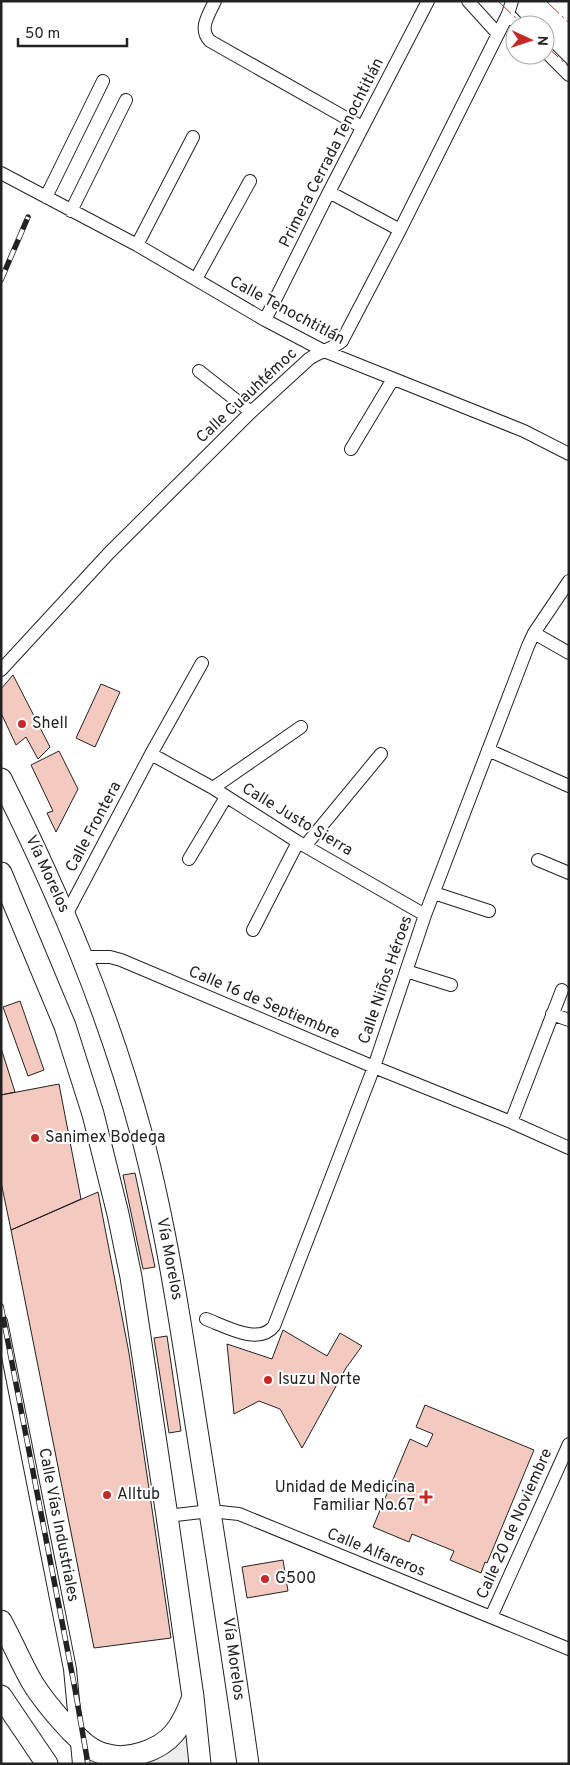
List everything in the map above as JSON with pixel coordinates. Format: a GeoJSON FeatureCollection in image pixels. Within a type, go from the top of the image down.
{"type":"FeatureCollection","features":[{"type":"Feature","properties":{"kind":"main road","name":"Vía Morelos"},"geometry":{"type":"LineString","coordinates":[[1,779],[38,852],[83,957],[125,1078],[154,1185],[172,1268],[248,1764]]}},
{"type":"Feature","properties":{"kind":"main road"},"geometry":{"type":"LineString","coordinates":[[1,873],[65,1026],[93,1114],[131,1277],[168,1516],[193,1697],[200,1764]]}},
{"type":"Feature","properties":{"kind":"main road"},"geometry":{"type":"LineString","coordinates":[[1,1621],[33,1683],[57,1716],[93,1750],[105,1755],[122,1757],[155,1749],[170,1738],[181,1725],[193,1697]]}},
{"type":"Feature","properties":{"kind":"main road"},"geometry":{"type":"LineString","coordinates":[[1,1696],[47,1764]]}},
{"type":"Feature","properties":{"kind":"street"},"geometry":{"type":"LineString","coordinates":[[215,1],[205,24],[204,34],[210,41],[362,127]]}},
{"type":"Feature","properties":{"kind":"street","name":"Primera Cerrada Tenochtitlán"},"geometry":{"type":"LineString","coordinates":[[265,320],[428,1]]}},
{"type":"Feature","properties":{"kind":"street"},"geometry":{"type":"LineString","coordinates":[[468,1],[498,34]]}},
{"type":"Feature","properties":{"kind":"street","name":"Calle Cuauhtémoc"},"geometry":{"type":"LineString","coordinates":[[1,670],[109,553],[251,412],[309,359],[342,341],[508,14],[512,1]]}},
{"type":"Feature","properties":{"kind":"street"},"geometry":{"type":"LineString","coordinates":[[555,61],[569,75]]}},
{"type":"Feature","properties":{"kind":"street"},"geometry":{"type":"LineString","coordinates":[[46,197],[103,80]]}},
{"type":"Feature","properties":{"kind":"street"},"geometry":{"type":"LineString","coordinates":[[71,210],[126,100]]}},
{"type":"Feature","properties":{"kind":"street"},"geometry":{"type":"LineString","coordinates":[[137,246],[193,137]]}},
{"type":"Feature","properties":{"kind":"street","name":"Calle Tenochtitlán"},"geometry":{"type":"LineString","coordinates":[[1,173],[137,246],[265,320],[324,351],[524,431],[569,454]]}},
{"type":"Feature","properties":{"kind":"street"},"geometry":{"type":"LineString","coordinates":[[196,279],[250,181]]}},
{"type":"Feature","properties":{"kind":"street"},"geometry":{"type":"LineString","coordinates":[[329,192],[400,230]]}},
{"type":"Feature","properties":{"kind":"street"},"geometry":{"type":"LineString","coordinates":[[199,371],[251,412]]}},
{"type":"Feature","properties":{"kind":"street"},"geometry":{"type":"LineString","coordinates":[[351,449],[393,379]]}},
{"type":"Feature","properties":{"kind":"street","name":"Calle Niños Héroes"},"geometry":{"type":"LineString","coordinates":[[206,1318],[252,1336],[264,1335],[270,1332],[274,1326],[374,1067],[425,915],[534,633],[569,581]]}},
{"type":"Feature","properties":{"kind":"street"},"geometry":{"type":"LineString","coordinates":[[534,633],[569,653]]}},
{"type":"Feature","properties":{"kind":"street","name":"Calle Frontera"},"geometry":{"type":"LineString","coordinates":[[66,915],[151,754],[202,663]]}},
{"type":"Feature","properties":{"kind":"street"},"geometry":{"type":"LineString","coordinates":[[213,788],[301,727]]}},
{"type":"Feature","properties":{"kind":"street"},"geometry":{"type":"LineString","coordinates":[[488,750],[569,786]]}},
{"type":"Feature","properties":{"kind":"street","name":"Calle Justo Sierra"},"geometry":{"type":"LineString","coordinates":[[151,754],[213,788],[302,844],[425,915]]}},
{"type":"Feature","properties":{"kind":"street"},"geometry":{"type":"LineString","coordinates":[[253,930],[302,844],[381,754]]}},
{"type":"Feature","properties":{"kind":"street"},"geometry":{"type":"LineString","coordinates":[[189,859],[226,797]]}},
{"type":"Feature","properties":{"kind":"street"},"geometry":{"type":"LineString","coordinates":[[538,860],[569,873]]}},
{"type":"Feature","properties":{"kind":"street"},"geometry":{"type":"LineString","coordinates":[[434,893],[488,911]]}},
{"type":"Feature","properties":{"kind":"street","name":"Calle 16 de Septiembre"},"geometry":{"type":"LineString","coordinates":[[83,957],[110,957],[121,960],[374,1067],[511,1122],[569,1148]]}},
{"type":"Feature","properties":{"kind":"street"},"geometry":{"type":"LineString","coordinates":[[406,971],[451,985]]}},
{"type":"Feature","properties":{"kind":"street"},"geometry":{"type":"LineString","coordinates":[[511,1122],[562,990]]}},
{"type":"Feature","properties":{"kind":"street"},"geometry":{"type":"LineString","coordinates":[[552,1014],[569,1020]]}},
{"type":"Feature","properties":{"kind":"street","name":"Calle Vías Industriales"},"geometry":{"type":"LineString","coordinates":[[1,1321],[70,1669],[79,1764]]}},
{"type":"Feature","properties":{"kind":"street","name":"Calle 20 de Noviembre"},"geometry":{"type":"LineString","coordinates":[[491,1617],[569,1444]]}},
{"type":"Feature","properties":{"kind":"street","name":"Calle Alfareros"},"geometry":{"type":"LineString","coordinates":[[168,1516],[210,1511],[239,1514],[569,1649]]}},
{"type":"Feature","properties":{"kind":"shaded area"},"geometry":{"type":"Polygon","coordinates":[[[188,1730],[189,1764],[140,1764],[188,1730]]]}},
{"type":"Feature","properties":{"kind":"building","name":"Shell"},"geometry":{"type":"Polygon","coordinates":[[[13,675],[50,747],[38,759],[26,737],[16,745],[1,713],[1,689],[13,675]]]}},
{"type":"Feature","properties":{"kind":"building"},"geometry":{"type":"Polygon","coordinates":[[[101,684],[120,692],[95,747],[76,738],[101,684]]]}},
{"type":"Feature","properties":{"kind":"building"},"geometry":{"type":"Polygon","coordinates":[[[59,751],[78,789],[56,832],[47,813],[53,811],[31,765],[59,751]]]}},
{"type":"Feature","properties":{"kind":"building"},"geometry":{"type":"Polygon","coordinates":[[[20,1001],[44,1070],[28,1076],[3,1007],[20,1001]]]}},
{"type":"Feature","properties":{"kind":"building"},"geometry":{"type":"Polygon","coordinates":[[[1,1048],[15,1092],[1,1095],[1,1048]]]}},
{"type":"Feature","properties":{"kind":"building","name":"Sanimex Bodega"},"geometry":{"type":"Polygon","coordinates":[[[59,1084],[81,1199],[11,1230],[1,1182],[1,1095],[59,1084]]]}},
{"type":"Feature","properties":{"kind":"building"},"geometry":{"type":"Polygon","coordinates":[[[135,1173],[155,1267],[143,1269],[123,1175],[135,1173]]]}},
{"type":"Feature","properties":{"kind":"building","name":"Alltub"},"geometry":{"type":"Polygon","coordinates":[[[98,1192],[129,1353],[171,1638],[94,1648],[11,1230],[98,1192]]]}},
{"type":"Feature","properties":{"kind":"building"},"geometry":{"type":"Polygon","coordinates":[[[283,1330],[327,1356],[340,1333],[362,1346],[346,1368],[302,1448],[280,1409],[259,1401],[234,1414],[227,1344],[272,1359],[283,1330]]]}},
{"type":"Feature","properties":{"kind":"building"},"geometry":{"type":"Polygon","coordinates":[[[167,1336],[181,1431],[169,1433],[154,1338],[167,1336]]]}},
{"type":"Feature","properties":{"kind":"building"},"geometry":{"type":"Polygon","coordinates":[[[425,1405],[534,1450],[487,1563],[485,1562],[481,1573],[450,1560],[454,1551],[412,1534],[409,1542],[373,1527],[410,1439],[427,1447],[433,1434],[416,1427],[425,1405]]]}},
{"type":"Feature","properties":{"kind":"building","name":"G500"},"geometry":{"type":"Polygon","coordinates":[[[283,1560],[288,1591],[247,1598],[242,1567],[283,1560]]]}},
{"type":"Feature","properties":{"kind":"railway"},"geometry":{"type":"LineString","coordinates":[[1,280],[28,217]]}},
{"type":"Feature","properties":{"kind":"railway"},"geometry":{"type":"LineString","coordinates":[[1,1306],[88,1764]]}},
{"type":"Feature","properties":{"kind":"power"},"geometry":{"type":"LineString","coordinates":[[498,1],[513,15]]}},
{"type":"Feature","properties":{"kind":"power"},"geometry":{"type":"LineString","coordinates":[[546,1],[569,23]]}},
{"type":"Feature","properties":{"kind":"power"},"geometry":{"type":"LineString","coordinates":[[555,54],[569,67]]}},
{"type":"Feature","properties":{"kind":"place","name":"Shell"},"geometry":{"type":"Point","coordinates":[22,724]}},
{"type":"Feature","properties":{"kind":"place","name":"Sanimex Bodega"},"geometry":{"type":"Point","coordinates":[35,1138]}},
{"type":"Feature","properties":{"kind":"place","name":"Isuzu Norte"},"geometry":{"type":"Point","coordinates":[268,1380]}},
{"type":"Feature","properties":{"kind":"place","name":"Alltub"},"geometry":{"type":"Point","coordinates":[107,1495]}},
{"type":"Feature","properties":{"kind":"place","name":"Unidad de Medicina Familiar No.67"},"geometry":{"type":"Point","coordinates":[426,1497]}},
{"type":"Feature","properties":{"kind":"place","name":"G500"},"geometry":{"type":"Point","coordinates":[265,1579]}}]}
